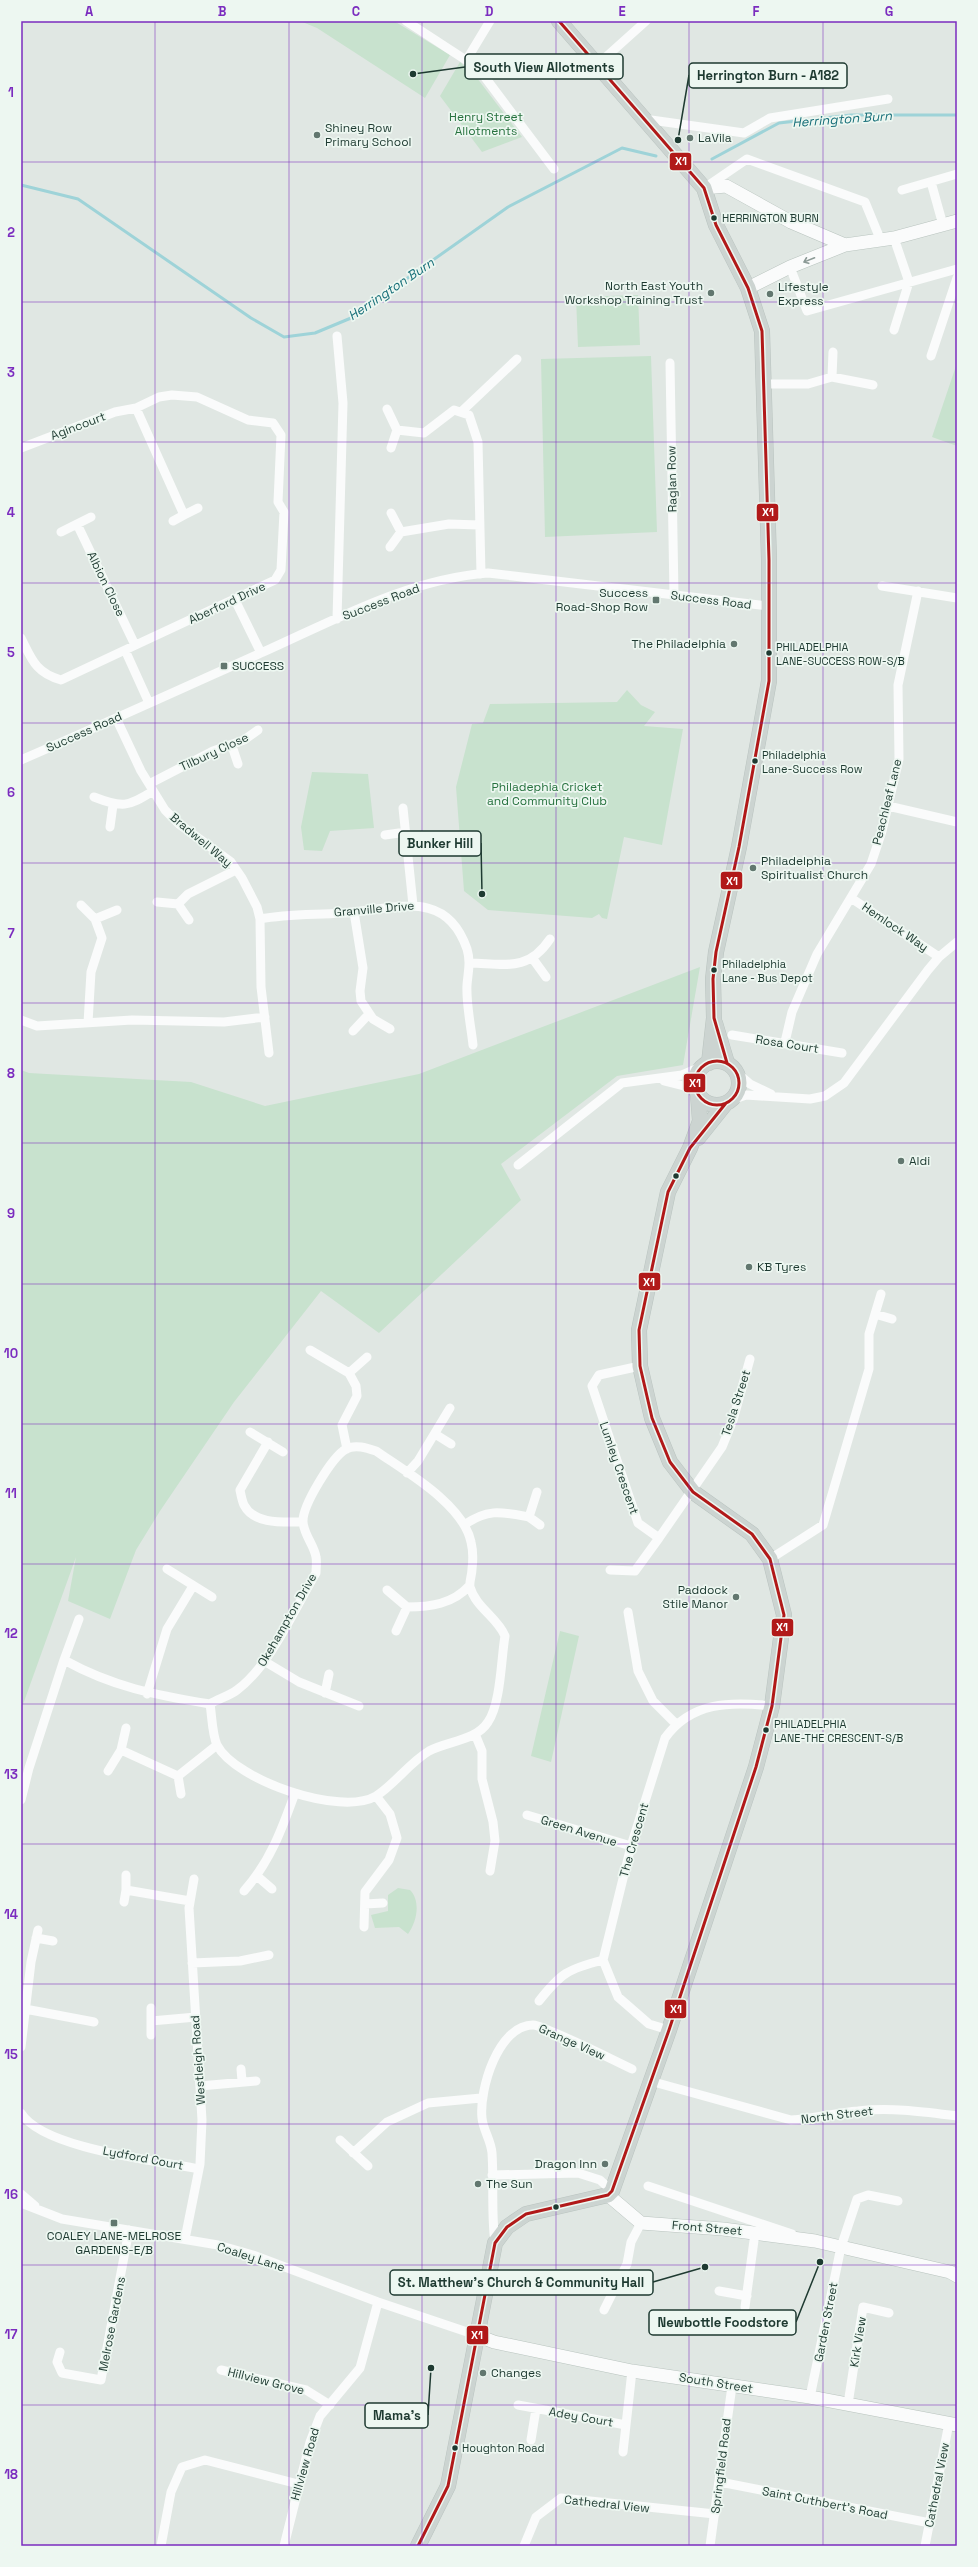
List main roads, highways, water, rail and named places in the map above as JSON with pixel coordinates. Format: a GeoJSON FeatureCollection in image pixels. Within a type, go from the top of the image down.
{"type":"FeatureCollection","features":[{"type":"Feature","properties":{"kind":"main road"},"geometry":{"type":"LineString","coordinates":[[418,2546],[448,2486],[495,2243],[507,2227],[526,2214],[610,2193],[669,2030],[756,1767],[772,1706],[784,1615],[770,1560],[752,1534],[693,1492],[670,1462],[652,1418],[640,1366],[639,1330],[668,1192],[690,1148],[700,1121],[696,1076],[706,1064],[714,1018],[713,979],[716,952],[739,847],[769,681],[769,560],[762,384],[762,331],[748,288],[716,225],[704,188],[559,21]]}},
{"type":"Feature","properties":{"kind":"main road"},"geometry":{"type":"LineString","coordinates":[[690,1148],[729,1102],[739,1086],[714,1018]]}},
{"type":"Feature","properties":{"kind":"main road"},"geometry":{"type":"LineString","coordinates":[[706,1064],[732,1068]]}},
{"type":"Feature","properties":{"kind":"main road"},"geometry":{"type":"LineString","coordinates":[[697,1092],[708,1103],[729,1102]]}},
{"type":"Feature","properties":{"kind":"waterway","name":"Herrington Burn"},"geometry":{"type":"LineString","coordinates":[[712,159],[779,123],[851,115],[957,115]]}},
{"type":"Feature","properties":{"kind":"waterway","name":"Herrington Burn"},"geometry":{"type":"LineString","coordinates":[[21,185],[78,199],[251,318],[284,337],[315,333],[351,318],[508,207],[622,148],[656,156]]}},
{"type":"Feature","properties":{"kind":"place","name":"South View Allotments"},"geometry":{"type":"Point","coordinates":[413,74]}},
{"type":"Feature","properties":{"kind":"place","name":"Shiney Row Primary School"},"geometry":{"type":"Point","coordinates":[317,135]}},
{"type":"Feature","properties":{"kind":"place","name":"LaVila"},"geometry":{"type":"Point","coordinates":[690,138]}},
{"type":"Feature","properties":{"kind":"place","name":"Herrington Burn - A182"},"geometry":{"type":"Point","coordinates":[678,140]}},
{"type":"Feature","properties":{"kind":"place","name":"HERRINGTON BURN"},"geometry":{"type":"Point","coordinates":[714,218]}},
{"type":"Feature","properties":{"kind":"place","name":"North East Youth Workshop Training Trust"},"geometry":{"type":"Point","coordinates":[711,293]}},
{"type":"Feature","properties":{"kind":"place","name":"Lifestyle Express"},"geometry":{"type":"Point","coordinates":[770,294]}},
{"type":"Feature","properties":{"kind":"place","name":"Success Road-Shop Row"},"geometry":{"type":"Point","coordinates":[656,600]}},
{"type":"Feature","properties":{"kind":"place","name":"The Philadelphia"},"geometry":{"type":"Point","coordinates":[734,644]}},
{"type":"Feature","properties":{"kind":"place","name":"PHILADELPHIA LANE-SUCCESS ROW-S/B"},"geometry":{"type":"Point","coordinates":[769,653]}},
{"type":"Feature","properties":{"kind":"place","name":"SUCCESS"},"geometry":{"type":"Point","coordinates":[224,666]}},
{"type":"Feature","properties":{"kind":"place","name":"Philadelphia Lane-Success Row"},"geometry":{"type":"Point","coordinates":[755,761]}},
{"type":"Feature","properties":{"kind":"place","name":"Philadelphia Spiritualist Church"},"geometry":{"type":"Point","coordinates":[753,868]}},
{"type":"Feature","properties":{"kind":"place","name":"Bunker Hill"},"geometry":{"type":"Point","coordinates":[482,894]}},
{"type":"Feature","properties":{"kind":"place","name":"Philadelphia Lane - Bus Depot"},"geometry":{"type":"Point","coordinates":[714,970]}},
{"type":"Feature","properties":{"kind":"place","name":"Aldi"},"geometry":{"type":"Point","coordinates":[901,1161]}},
{"type":"Feature","properties":{"kind":"place","name":"KB Tyres"},"geometry":{"type":"Point","coordinates":[749,1267]}},
{"type":"Feature","properties":{"kind":"place","name":"Paddock Stile Manor"},"geometry":{"type":"Point","coordinates":[736,1597]}},
{"type":"Feature","properties":{"kind":"place","name":"PHILADELPHIA LANE-THE CRESCENT-S/B"},"geometry":{"type":"Point","coordinates":[766,1730]}},
{"type":"Feature","properties":{"kind":"place","name":"Dragon Inn"},"geometry":{"type":"Point","coordinates":[605,2164]}},
{"type":"Feature","properties":{"kind":"place","name":"The Sun"},"geometry":{"type":"Point","coordinates":[478,2184]}},
{"type":"Feature","properties":{"kind":"place","name":"COALEY LANE-MELROSE GARDENS-E/B"},"geometry":{"type":"Point","coordinates":[114,2223]}},
{"type":"Feature","properties":{"kind":"place","name":"Newbottle Foodstore"},"geometry":{"type":"Point","coordinates":[820,2262]}},
{"type":"Feature","properties":{"kind":"place","name":"St. Matthew's Church & Community Hall"},"geometry":{"type":"Point","coordinates":[705,2267]}},
{"type":"Feature","properties":{"kind":"place","name":"Mama’s"},"geometry":{"type":"Point","coordinates":[431,2368]}},
{"type":"Feature","properties":{"kind":"place","name":"Changes"},"geometry":{"type":"Point","coordinates":[483,2373]}},
{"type":"Feature","properties":{"kind":"place","name":"Houghton Road"},"geometry":{"type":"Point","coordinates":[455,2448]}},
{"type":"Feature","properties":{"kind":"park label","name":"Henry Street Allotments"},"geometry":{"type":"Point","coordinates":[486,124]}},
{"type":"Feature","properties":{"kind":"park label","name":"Philadephia Cricket and Community Club"},"geometry":{"type":"Point","coordinates":[547,794]}}]}
